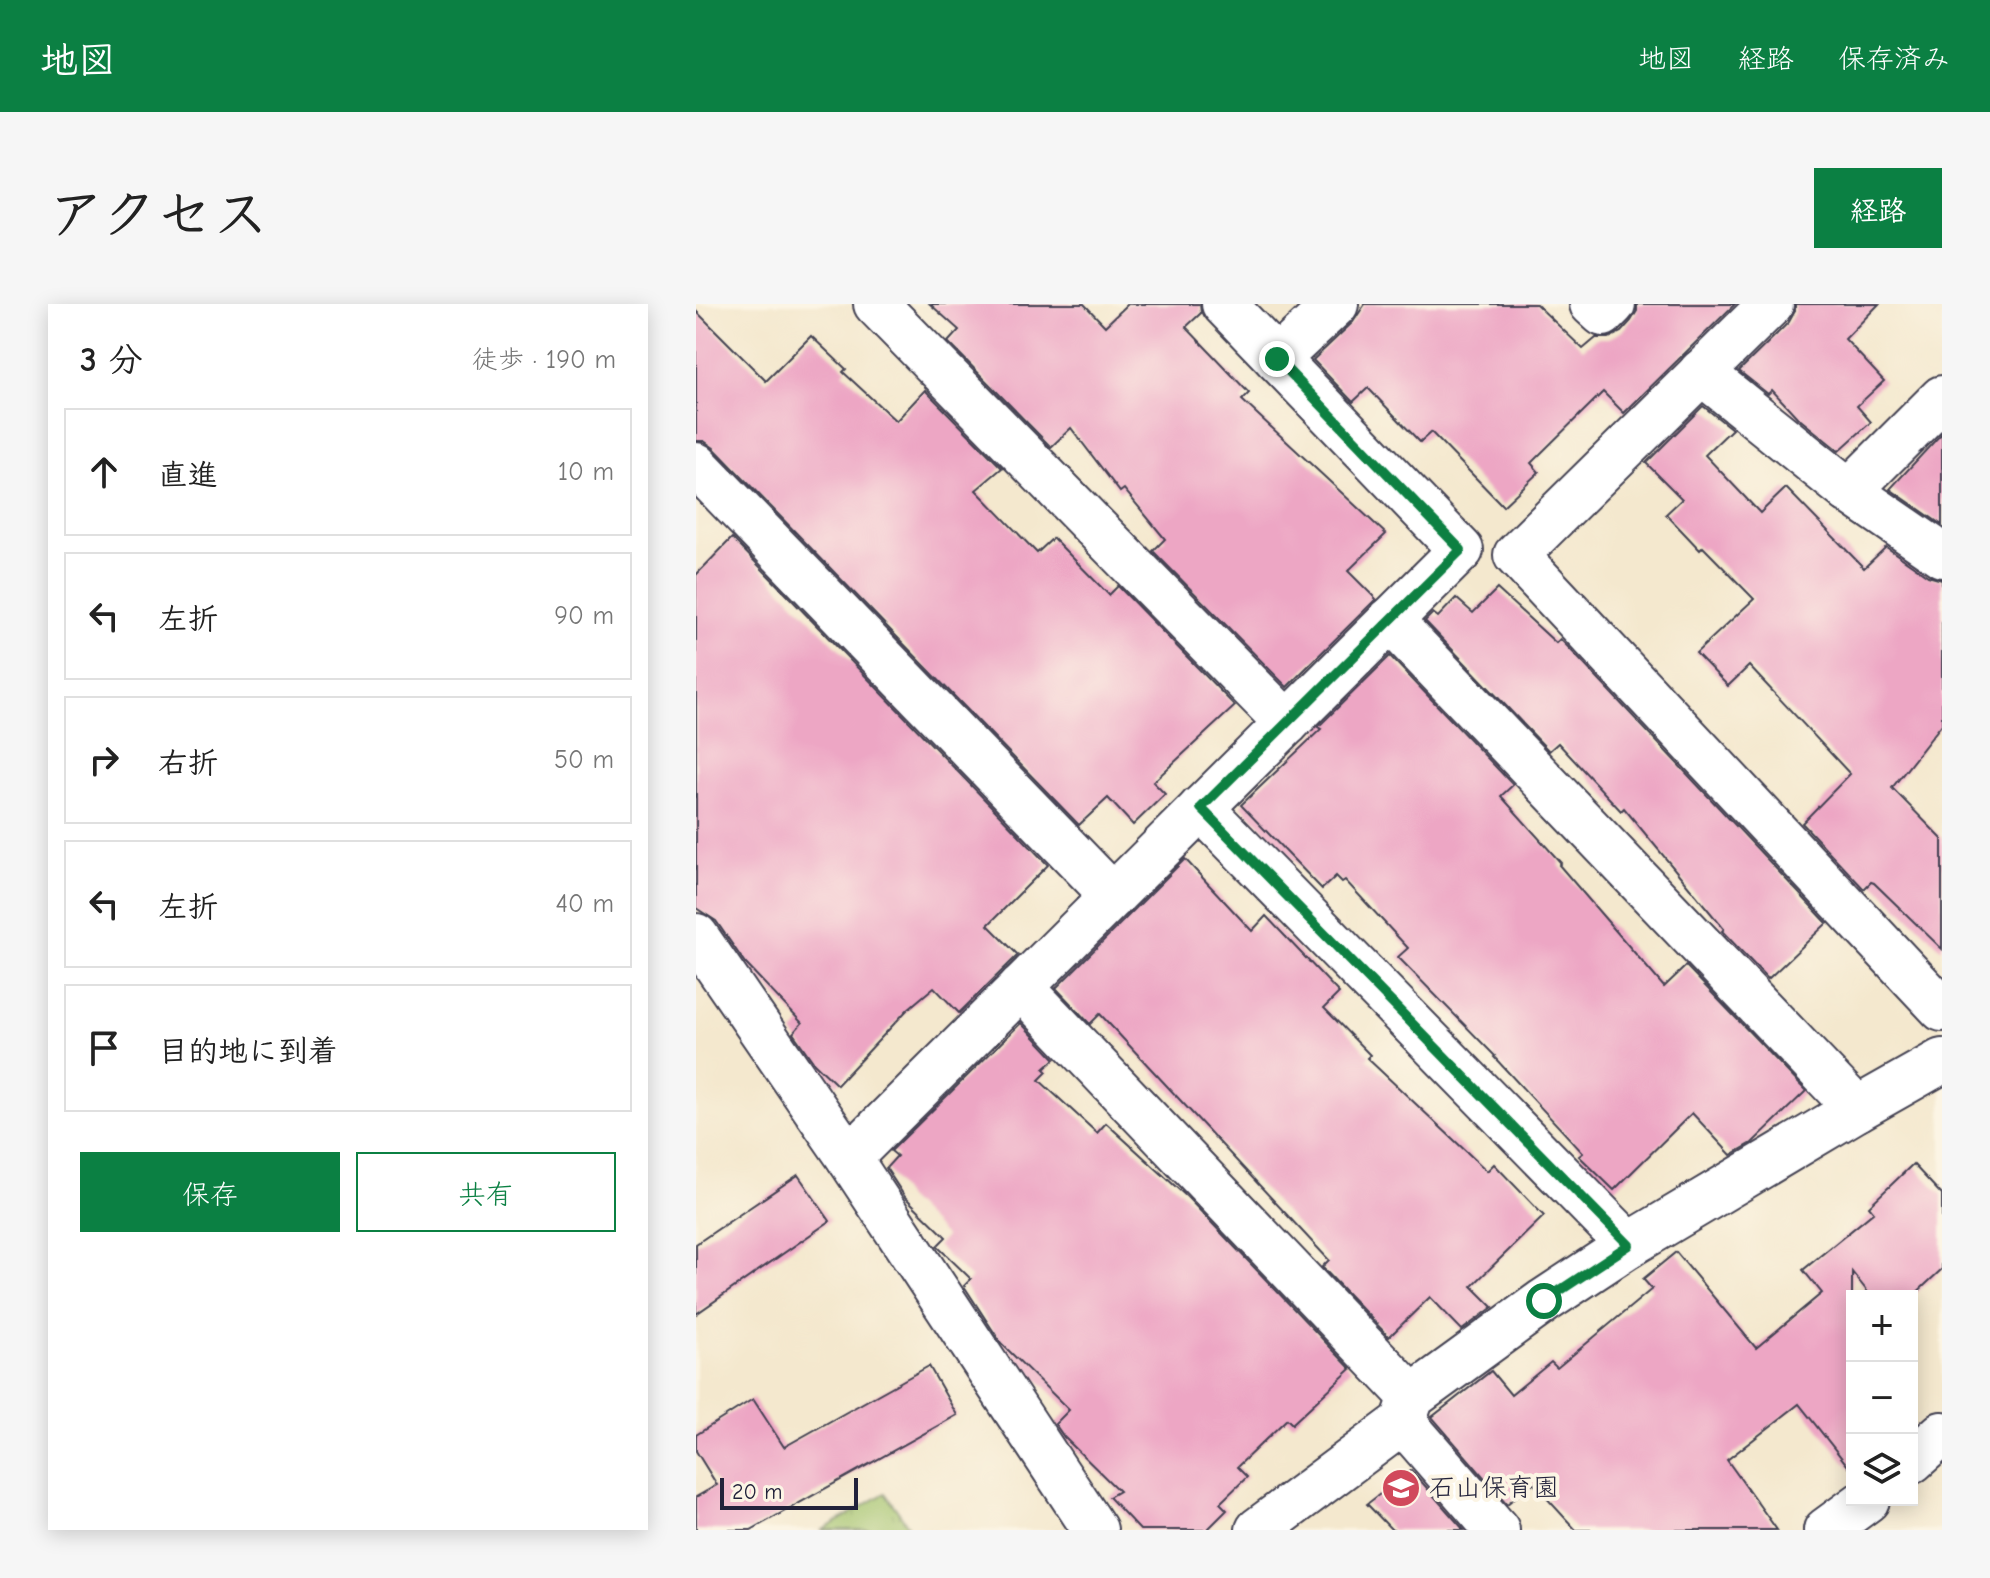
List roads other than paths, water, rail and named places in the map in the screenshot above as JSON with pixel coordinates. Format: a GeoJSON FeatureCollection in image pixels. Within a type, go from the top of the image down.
{"type":"FeatureCollection","features":[{"type":"Feature","properties":{"kind":"street"},"geometry":{"type":"LineString","coordinates":[[876,304],[1287,723]]}},
{"type":"Feature","properties":{"kind":"street"},"geometry":{"type":"LineString","coordinates":[[849,1158],[1461,550],[1224,304]]}},
{"type":"Feature","properties":{"kind":"street"},"geometry":{"type":"LineString","coordinates":[[1277,359],[1336,304]]}},
{"type":"Feature","properties":{"kind":"street"},"geometry":{"type":"LineString","coordinates":[[1592,304],[1603,314],[1613,304]]}},
{"type":"Feature","properties":{"kind":"street"},"geometry":{"type":"LineString","coordinates":[[1771,304],[1516,555],[1942,1009]]}},
{"type":"Feature","properties":{"kind":"street"},"geometry":{"type":"LineString","coordinates":[[1701,372],[1849,491],[1942,555]]}},
{"type":"Feature","properties":{"kind":"street"},"geometry":{"type":"LineString","coordinates":[[1849,491],[1942,398]]}},
{"type":"Feature","properties":{"kind":"street"},"geometry":{"type":"LineString","coordinates":[[696,465],[1113,896]]}},
{"type":"Feature","properties":{"kind":"street"},"geometry":{"type":"LineString","coordinates":[[1390,620],[1857,1109]]}},
{"type":"Feature","properties":{"kind":"street"},"geometry":{"type":"LineString","coordinates":[[1201,808],[1629,1245]]}},
{"type":"Feature","properties":{"kind":"street"},"geometry":{"type":"LineString","coordinates":[[696,936],[849,1158],[1095,1530]]}},
{"type":"Feature","properties":{"kind":"street"},"geometry":{"type":"LineString","coordinates":[[1021,987],[1407,1410],[1497,1530]]}},
{"type":"Feature","properties":{"kind":"street"},"geometry":{"type":"LineString","coordinates":[[1258,1530],[1544,1301],[1629,1245],[1942,1061]]}},
{"type":"Feature","properties":{"kind":"street"},"geometry":{"type":"LineString","coordinates":[[1918,1456],[1942,1434]]}},
{"type":"Feature","properties":{"kind":"street"},"geometry":{"type":"LineString","coordinates":[[1826,1530],[1859,1506]]}},
{"type":"Feature","properties":{"kind":"place","name":"石山保育園"},"geometry":{"type":"Point","coordinates":[1401,1488]}}]}
